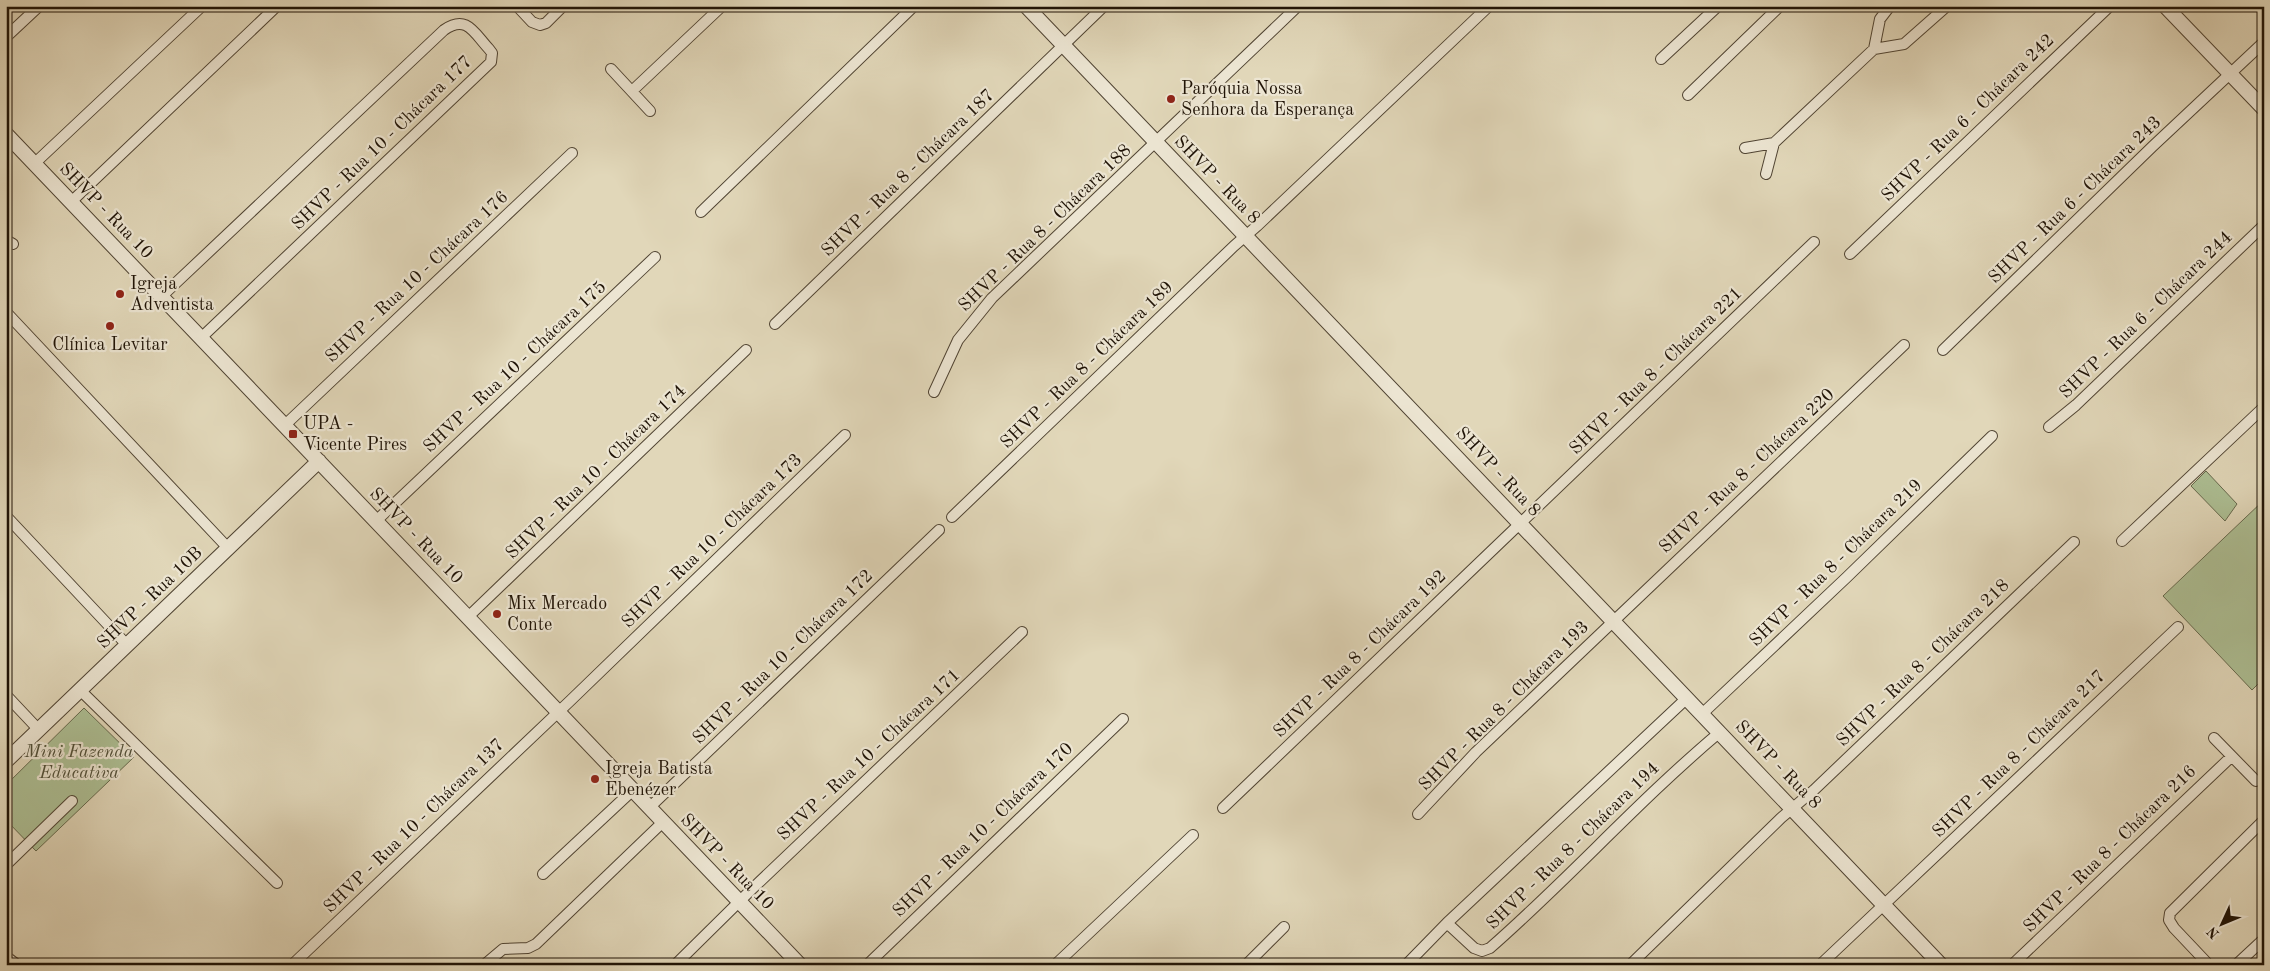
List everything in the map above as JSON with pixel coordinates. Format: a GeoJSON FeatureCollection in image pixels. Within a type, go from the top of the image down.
{"type":"FeatureCollection","features":[{"type":"Feature","properties":{"kind":"street"},"geometry":{"type":"LineString","coordinates":[[35,164],[202,6]]}},
{"type":"Feature","properties":{"kind":"street"},"geometry":{"type":"LineString","coordinates":[[72,202],[277,6]]}},
{"type":"Feature","properties":{"kind":"street"},"geometry":{"type":"LineString","coordinates":[[517,6],[532,22],[540,25],[546,23],[563,6]]}},
{"type":"Feature","properties":{"kind":"street"},"geometry":{"type":"LineString","coordinates":[[632,91],[722,6]]}},
{"type":"Feature","properties":{"kind":"street"},"geometry":{"type":"LineString","coordinates":[[701,212],[914,6]]}},
{"type":"Feature","properties":{"kind":"street","name":"SHVP - Rua 8"},"geometry":{"type":"LineString","coordinates":[[1026,6],[1942,965]]}},
{"type":"Feature","properties":{"kind":"street","name":"SHVP - Rua 8 - Chácara 187"},"geometry":{"type":"LineString","coordinates":[[775,324],[1104,6]]}},
{"type":"Feature","properties":{"kind":"street","name":"SHVP - Rua 8 - Chácara 188"},"geometry":{"type":"LineString","coordinates":[[934,392],[958,340],[974,317],[1017,273],[1156,144],[1298,6]]}},
{"type":"Feature","properties":{"kind":"street","name":"SHVP - Rua 8 - Chácara 189"},"geometry":{"type":"LineString","coordinates":[[952,517],[1489,6]]}},
{"type":"Feature","properties":{"kind":"street"},"geometry":{"type":"LineString","coordinates":[[1661,59],[1718,6]]}},
{"type":"Feature","properties":{"kind":"street"},"geometry":{"type":"LineString","coordinates":[[1688,96],[1780,6]]}},
{"type":"Feature","properties":{"kind":"street"},"geometry":{"type":"LineString","coordinates":[[1874,49],[1880,19],[1890,6]]}},
{"type":"Feature","properties":{"kind":"street"},"geometry":{"type":"LineString","coordinates":[[1766,174],[1774,144],[1874,49],[1904,44],[1947,6]]}},
{"type":"Feature","properties":{"kind":"street","name":"SHVP - Rua 6 - Chácara 242"},"geometry":{"type":"LineString","coordinates":[[1850,254],[2110,6]]}},
{"type":"Feature","properties":{"kind":"street"},"geometry":{"type":"LineString","coordinates":[[2165,6],[2264,109]]}},
{"type":"Feature","properties":{"kind":"street"},"geometry":{"type":"LineString","coordinates":[[6,37],[37,8]]}},
{"type":"Feature","properties":{"kind":"street","name":"SHVP - Rua 10 - Chácara 177"},"geometry":{"type":"LineString","coordinates":[[162,296],[444,30],[457,22],[462,22],[473,32],[492,53],[491,62],[202,338]]}},
{"type":"Feature","properties":{"kind":"street","name":"SHVP - Rua 6 - Chácara 243"},"geometry":{"type":"LineString","coordinates":[[1942,350],[2153,146],[2264,42]]}},
{"type":"Feature","properties":{"kind":"street"},"geometry":{"type":"LineString","coordinates":[[611,69],[650,111]]}},
{"type":"Feature","properties":{"kind":"street","name":"SHVP - Rua 10"},"geometry":{"type":"LineString","coordinates":[[6,134],[800,965]]}},
{"type":"Feature","properties":{"kind":"street"},"geometry":{"type":"LineString","coordinates":[[1745,148],[1774,144]]}},
{"type":"Feature","properties":{"kind":"street","name":"SHVP - Rua 10 - Chácara 176"},"geometry":{"type":"LineString","coordinates":[[285,425],[572,154]]}},
{"type":"Feature","properties":{"kind":"street","name":"SHVP - Rua 6 - Chácara 244"},"geometry":{"type":"LineString","coordinates":[[2049,428],[2083,398],[2264,225]]}},
{"type":"Feature","properties":{"kind":"street","name":"SHVP - Rua 8 - Chácara 221"},"geometry":{"type":"LineString","coordinates":[[1520,523],[1814,242]]}},
{"type":"Feature","properties":{"kind":"street","name":"SHVP - Rua 10 - Chácara 175"},"geometry":{"type":"LineString","coordinates":[[376,521],[655,257]]}},
{"type":"Feature","properties":{"kind":"street"},"geometry":{"type":"LineString","coordinates":[[6,312],[228,548]]}},
{"type":"Feature","properties":{"kind":"street","name":"SHVP - Rua 8 - Chácara 220"},"geometry":{"type":"LineString","coordinates":[[1613,621],[1904,345]]}},
{"type":"Feature","properties":{"kind":"street","name":"SHVP - Rua 10 - Chácara 174"},"geometry":{"type":"LineString","coordinates":[[468,617],[746,350]]}},
{"type":"Feature","properties":{"kind":"street"},"geometry":{"type":"LineString","coordinates":[[2122,541],[2264,408]]}},
{"type":"Feature","properties":{"kind":"street","name":"SHVP - Rua 10 - Chácara 173"},"geometry":{"type":"LineString","coordinates":[[558,712],[846,435]]}},
{"type":"Feature","properties":{"kind":"street","name":"SHVP - Rua 8 - Chácara 219"},"geometry":{"type":"LineString","coordinates":[[1702,714],[1847,578],[1992,436]]}},
{"type":"Feature","properties":{"kind":"street","name":"SHVP - Rua 10B"},"geometry":{"type":"LineString","coordinates":[[6,761],[319,461]]}},
{"type":"Feature","properties":{"kind":"street"},"geometry":{"type":"LineString","coordinates":[[6,516],[127,645]]}},
{"type":"Feature","properties":{"kind":"street","name":"SHVP - Rua 8 - Chácara 192"},"geometry":{"type":"LineString","coordinates":[[1223,808],[1520,523]]}},
{"type":"Feature","properties":{"kind":"street","name":"SHVP - Rua 10 - Chácara 172"},"geometry":{"type":"LineString","coordinates":[[650,807],[939,530]]}},
{"type":"Feature","properties":{"kind":"street","name":"SHVP - Rua 8 - Chácara 218"},"geometry":{"type":"LineString","coordinates":[[1630,965],[1781,818],[1794,809],[2074,542]]}},
{"type":"Feature","properties":{"kind":"street","name":"SHVP - Rua 8 - Chácara 193"},"geometry":{"type":"LineString","coordinates":[[1418,814],[1476,752],[1613,621]]}},
{"type":"Feature","properties":{"kind":"street","name":"SHVP - Rua 8 - Chácara 217"},"geometry":{"type":"LineString","coordinates":[[1820,965],[2178,627]]}},
{"type":"Feature","properties":{"kind":"street","name":"SHVP - Rua 10 - Chácara 171"},"geometry":{"type":"LineString","coordinates":[[675,965],[1022,632]]}},
{"type":"Feature","properties":{"kind":"street"},"geometry":{"type":"LineString","coordinates":[[80,690],[277,883]]}},
{"type":"Feature","properties":{"kind":"street"},"geometry":{"type":"LineString","coordinates":[[6,695],[38,730]]}},
{"type":"Feature","properties":{"kind":"street","name":"SHVP - Rua 8 - Chácara 194"},"geometry":{"type":"LineString","coordinates":[[1413,963],[1448,923],[1687,698]]}},
{"type":"Feature","properties":{"kind":"street","name":"SHVP - Rua 10 - Chácara 137"},"geometry":{"type":"LineString","coordinates":[[292,965],[558,712]]}},
{"type":"Feature","properties":{"kind":"street","name":"SHVP - Rua 10 - Chácara 170"},"geometry":{"type":"LineString","coordinates":[[867,965],[1123,719]]}},
{"type":"Feature","properties":{"kind":"street","name":"SHVP - Rua 8 - Chácara 194"},"geometry":{"type":"LineString","coordinates":[[1448,923],[1474,948],[1482,951],[1490,948],[1629,813],[1720,732]]}},
{"type":"Feature","properties":{"kind":"street"},"geometry":{"type":"LineString","coordinates":[[2214,738],[2256,782]]}},
{"type":"Feature","properties":{"kind":"street","name":"SHVP - Rua 8 - Chácara 216"},"geometry":{"type":"LineString","coordinates":[[2012,965],[2231,757]]}},
{"type":"Feature","properties":{"kind":"street"},"geometry":{"type":"LineString","coordinates":[[543,874],[633,790]]}},
{"type":"Feature","properties":{"kind":"street"},"geometry":{"type":"LineString","coordinates":[[6,865],[72,801]]}},
{"type":"Feature","properties":{"kind":"street"},"geometry":{"type":"LineString","coordinates":[[2209,965],[2174,928],[2170,920],[2170,913],[2264,820]]}},
{"type":"Feature","properties":{"kind":"street"},"geometry":{"type":"LineString","coordinates":[[484,965],[503,948],[528,948],[536,944],[663,822]]}},
{"type":"Feature","properties":{"kind":"street"},"geometry":{"type":"LineString","coordinates":[[1055,965],[1193,835]]}},
{"type":"Feature","properties":{"kind":"street"},"geometry":{"type":"LineString","coordinates":[[1246,965],[1284,927]]}},
{"type":"Feature","properties":{"kind":"street"},"geometry":{"type":"LineString","coordinates":[[2236,965],[2264,939]]}},
{"type":"Feature","properties":{"kind":"street"},"geometry":{"type":"LineString","coordinates":[[2192,965],[2200,956]]}},
{"type":"Feature","properties":{"kind":"street"},"geometry":{"type":"LineString","coordinates":[[6,959],[14,965]]}},
{"type":"Feature","properties":{"kind":"green space"},"geometry":{"type":"Polygon","coordinates":[[[2206,471],[2237,504],[2225,521],[2191,486],[2206,471]]]}},
{"type":"Feature","properties":{"kind":"green space"},"geometry":{"type":"Polygon","coordinates":[[[2264,500],[2264,678],[2252,690],[2163,596],[2264,500]]]}},
{"type":"Feature","properties":{"kind":"green space","name":"Mini Fazenda Educativa"},"geometry":{"type":"Polygon","coordinates":[[[84,708],[134,757],[36,851],[6,820],[6,785],[84,708]]]}},
{"type":"Feature","properties":{"kind":"place","name":"Paróquia Nossa Senhora da Esperança"},"geometry":{"type":"Point","coordinates":[1171,99]}},
{"type":"Feature","properties":{"kind":"place","name":"Igreja Adventista"},"geometry":{"type":"Point","coordinates":[120,294]}},
{"type":"Feature","properties":{"kind":"place","name":"Clínica Levitar"},"geometry":{"type":"Point","coordinates":[110,326]}},
{"type":"Feature","properties":{"kind":"place","name":"UPA - Vicente Pires"},"geometry":{"type":"Point","coordinates":[293,434]}},
{"type":"Feature","properties":{"kind":"place","name":"Mix Mercado Conte"},"geometry":{"type":"Point","coordinates":[497,614]}},
{"type":"Feature","properties":{"kind":"place","name":"Igreja Batista Ebenézer"},"geometry":{"type":"Point","coordinates":[595,779]}}]}
